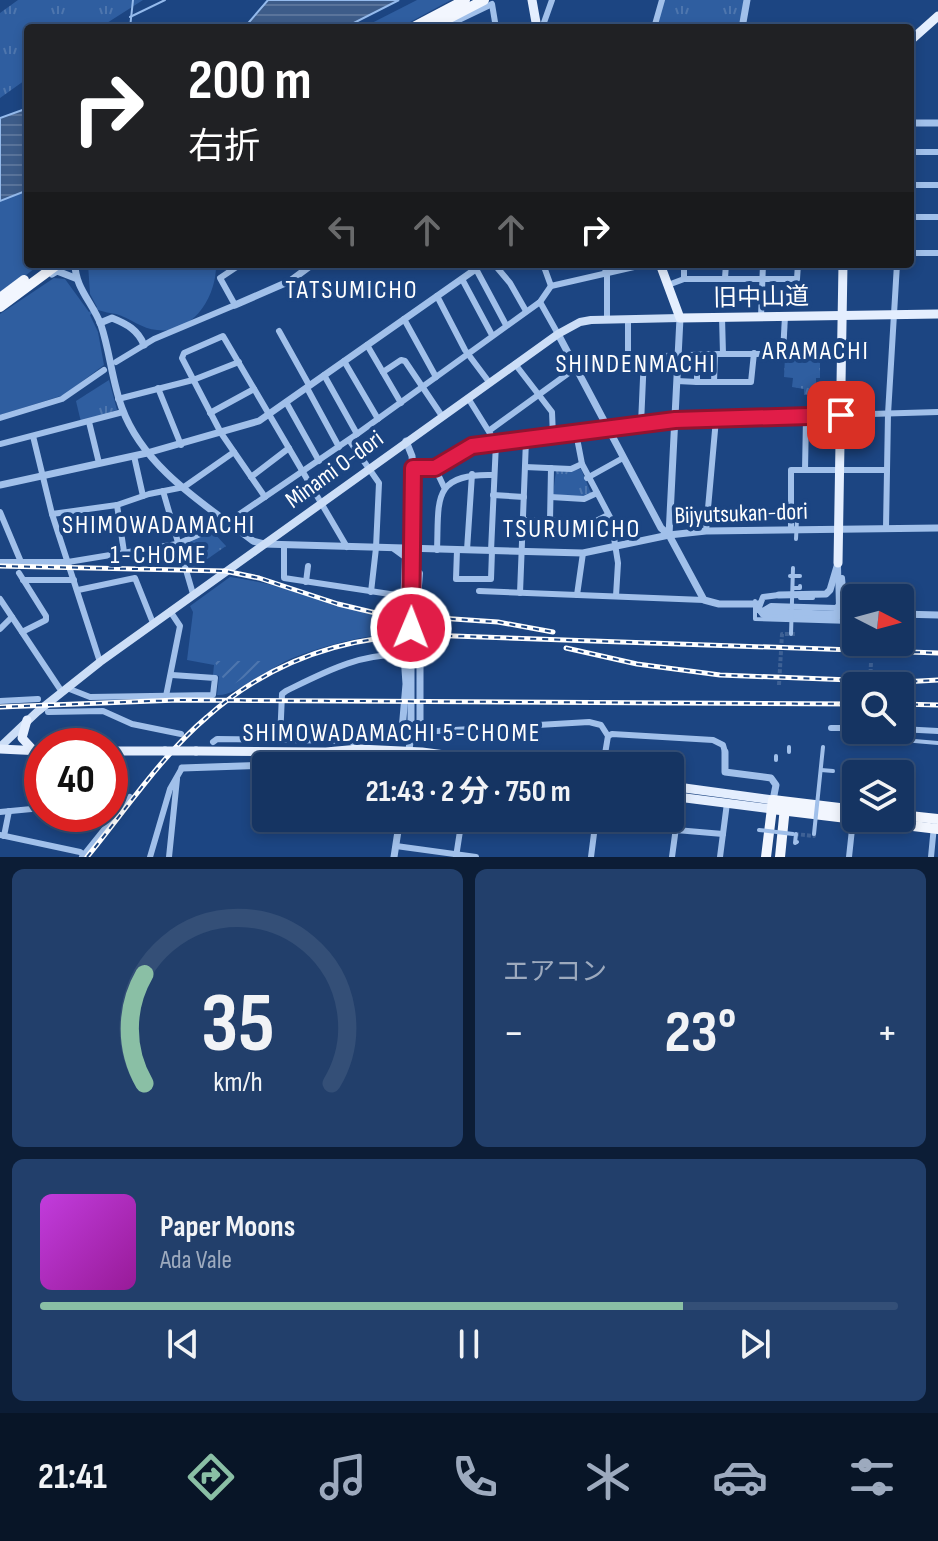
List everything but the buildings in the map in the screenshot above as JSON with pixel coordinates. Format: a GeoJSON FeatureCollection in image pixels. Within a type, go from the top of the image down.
{"type":"FeatureCollection","features":[{"type":"Feature","properties":{"kind":"highway"},"geometry":{"type":"LineString","coordinates":[[420,24],[465,0]]}},
{"type":"Feature","properties":{"kind":"highway"},"geometry":{"type":"LineString","coordinates":[[441,24],[484,0]]}},
{"type":"Feature","properties":{"kind":"highway"},"geometry":{"type":"LineString","coordinates":[[0,298],[41,268]]}},
{"type":"Feature","properties":{"kind":"highway"},"geometry":{"type":"LineString","coordinates":[[0,307],[53,268]]}},
{"type":"Feature","properties":{"kind":"highway"},"geometry":{"type":"LineString","coordinates":[[766,857],[773,805],[842,813]]}},
{"type":"Feature","properties":{"kind":"highway"},"geometry":{"type":"LineString","coordinates":[[780,857],[785,806]]}},
{"type":"Feature","properties":{"kind":"highway"},"geometry":{"type":"LineString","coordinates":[[914,818],[936,824]]}},
{"type":"Feature","properties":{"kind":"highway"},"geometry":{"type":"LineString","coordinates":[[914,822],[936,824]]}},
{"type":"Feature","properties":{"kind":"main road"},"geometry":{"type":"LineString","coordinates":[[532,0],[538,24]]}},
{"type":"Feature","properties":{"kind":"main road"},"geometry":{"type":"LineString","coordinates":[[914,37],[938,16]]}},
{"type":"Feature","properties":{"kind":"main road"},"geometry":{"type":"LineString","coordinates":[[662,268],[680,318]]}},
{"type":"Feature","properties":{"kind":"main road"},"geometry":{"type":"LineString","coordinates":[[838,563],[843,268]]}},
{"type":"Feature","properties":{"kind":"main road","name":"旧中山道"},"geometry":{"type":"LineString","coordinates":[[680,318],[938,314]]}},
{"type":"Feature","properties":{"kind":"main road","name":"Minami O-dori"},"geometry":{"type":"LineString","coordinates":[[0,748],[27,720],[100,662],[558,334],[580,322],[680,318]]}},
{"type":"Feature","properties":{"kind":"main road"},"geometry":{"type":"LineString","coordinates":[[25,728],[27,720]]}},
{"type":"Feature","properties":{"kind":"main road"},"geometry":{"type":"LineString","coordinates":[[0,748],[24,750]]}},
{"type":"Feature","properties":{"kind":"main road"},"geometry":{"type":"LineString","coordinates":[[128,751],[326,752],[359,749],[374,752]]}},
{"type":"Feature","properties":{"kind":"main road"},"geometry":{"type":"LineString","coordinates":[[684,789],[773,805]]}},
{"type":"Feature","properties":{"kind":"main road"},"geometry":{"type":"LineString","coordinates":[[684,798],[773,805]]}},
{"type":"Feature","properties":{"kind":"street"},"geometry":{"type":"LineString","coordinates":[[541,24],[552,0]]}},
{"type":"Feature","properties":{"kind":"street"},"geometry":{"type":"LineString","coordinates":[[655,24],[662,0]]}},
{"type":"Feature","properties":{"kind":"street"},"geometry":{"type":"LineString","coordinates":[[743,24],[747,0]]}},
{"type":"Feature","properties":{"kind":"street"},"geometry":{"type":"LineString","coordinates":[[442,24],[492,4],[495,24]]}},
{"type":"Feature","properties":{"kind":"street"},"geometry":{"type":"LineString","coordinates":[[914,123],[938,123]]}},
{"type":"Feature","properties":{"kind":"street"},"geometry":{"type":"LineString","coordinates":[[914,152],[938,152]]}},
{"type":"Feature","properties":{"kind":"street"},"geometry":{"type":"LineString","coordinates":[[914,185],[938,185]]}},
{"type":"Feature","properties":{"kind":"street"},"geometry":{"type":"LineString","coordinates":[[914,217],[938,217]]}},
{"type":"Feature","properties":{"kind":"street"},"geometry":{"type":"LineString","coordinates":[[914,253],[938,253]]}},
{"type":"Feature","properties":{"kind":"street"},"geometry":{"type":"LineString","coordinates":[[75,268],[75,278],[100,323],[118,399],[135,437],[169,476],[253,541],[264,544]]}},
{"type":"Feature","properties":{"kind":"street"},"geometry":{"type":"LineString","coordinates":[[227,268],[220,278],[235,305]]}},
{"type":"Feature","properties":{"kind":"street"},"geometry":{"type":"LineString","coordinates":[[116,362],[144,345],[290,281],[308,268]]}},
{"type":"Feature","properties":{"kind":"street"},"geometry":{"type":"LineString","coordinates":[[0,485],[181,445],[259,421],[476,268]]}},
{"type":"Feature","properties":{"kind":"street"},"geometry":{"type":"LineString","coordinates":[[480,268],[506,325]]}},
{"type":"Feature","properties":{"kind":"street"},"geometry":{"type":"LineString","coordinates":[[497,268],[526,311]]}},
{"type":"Feature","properties":{"kind":"street"},"geometry":{"type":"LineString","coordinates":[[544,268],[551,286]]}},
{"type":"Feature","properties":{"kind":"street"},"geometry":{"type":"LineString","coordinates":[[605,268],[607,320]]}},
{"type":"Feature","properties":{"kind":"street"},"geometry":{"type":"LineString","coordinates":[[0,562],[68,562],[177,544],[228,522],[349,440],[540,302],[551,286],[631,268]]}},
{"type":"Feature","properties":{"kind":"street"},"geometry":{"type":"LineString","coordinates":[[684,268],[684,279]]}},
{"type":"Feature","properties":{"kind":"street"},"geometry":{"type":"LineString","coordinates":[[725,278],[726,268]]}},
{"type":"Feature","properties":{"kind":"street"},"geometry":{"type":"LineString","coordinates":[[761,317],[763,268]]}},
{"type":"Feature","properties":{"kind":"street"},"geometry":{"type":"LineString","coordinates":[[668,285],[684,279],[797,279],[798,268]]}},
{"type":"Feature","properties":{"kind":"street"},"geometry":{"type":"LineString","coordinates":[[886,528],[888,414],[897,268]]}},
{"type":"Feature","properties":{"kind":"street"},"geometry":{"type":"LineString","coordinates":[[24,289],[57,271],[75,278]]}},
{"type":"Feature","properties":{"kind":"street"},"geometry":{"type":"LineString","coordinates":[[462,279],[492,335]]}},
{"type":"Feature","properties":{"kind":"street"},"geometry":{"type":"LineString","coordinates":[[437,296],[489,382]]}},
{"type":"Feature","properties":{"kind":"street"},"geometry":{"type":"LineString","coordinates":[[540,302],[661,529],[669,535],[704,600]]}},
{"type":"Feature","properties":{"kind":"street"},"geometry":{"type":"LineString","coordinates":[[783,353],[785,316]]}},
{"type":"Feature","properties":{"kind":"street"},"geometry":{"type":"LineString","coordinates":[[722,317],[723,354]]}},
{"type":"Feature","properties":{"kind":"street"},"geometry":{"type":"LineString","coordinates":[[100,323],[112,318],[119,321],[138,332],[144,345]]}},
{"type":"Feature","properties":{"kind":"street"},"geometry":{"type":"LineString","coordinates":[[669,535],[680,318]]}},
{"type":"Feature","properties":{"kind":"street"},"geometry":{"type":"LineString","coordinates":[[404,319],[436,377]]}},
{"type":"Feature","properties":{"kind":"street"},"geometry":{"type":"LineString","coordinates":[[628,319],[628,356]]}},
{"type":"Feature","properties":{"kind":"street"},"geometry":{"type":"LineString","coordinates":[[279,331],[339,447]]}},
{"type":"Feature","properties":{"kind":"street"},"geometry":{"type":"LineString","coordinates":[[265,497],[221,433],[182,355],[223,336],[347,547]]}},
{"type":"Feature","properties":{"kind":"street"},"geometry":{"type":"LineString","coordinates":[[367,345],[401,403]]}},
{"type":"Feature","properties":{"kind":"street"},"geometry":{"type":"LineString","coordinates":[[677,381],[751,382],[754,353]]}},
{"type":"Feature","properties":{"kind":"street"},"geometry":{"type":"LineString","coordinates":[[490,430],[588,359],[697,354],[842,354]]}},
{"type":"Feature","properties":{"kind":"street"},"geometry":{"type":"LineString","coordinates":[[697,354],[697,382]]}},
{"type":"Feature","properties":{"kind":"street"},"geometry":{"type":"LineString","coordinates":[[714,382],[715,354]]}},
{"type":"Feature","properties":{"kind":"street"},"geometry":{"type":"LineString","coordinates":[[641,424],[644,356]]}},
{"type":"Feature","properties":{"kind":"street"},"geometry":{"type":"LineString","coordinates":[[383,372],[401,360],[405,361],[442,416]]}},
{"type":"Feature","properties":{"kind":"street"},"geometry":{"type":"LineString","coordinates":[[344,361],[378,419]]}},
{"type":"Feature","properties":{"kind":"street"},"geometry":{"type":"LineString","coordinates":[[118,399],[193,380],[239,362]]}},
{"type":"Feature","properties":{"kind":"street"},"geometry":{"type":"LineString","coordinates":[[515,364],[552,412],[553,436]]}},
{"type":"Feature","properties":{"kind":"street"},"geometry":{"type":"LineString","coordinates":[[0,418],[62,399],[104,370]]}},
{"type":"Feature","properties":{"kind":"street"},"geometry":{"type":"LineString","coordinates":[[324,375],[357,434]]}},
{"type":"Feature","properties":{"kind":"street"},"geometry":{"type":"LineString","coordinates":[[158,388],[181,445]]}},
{"type":"Feature","properties":{"kind":"street"},"geometry":{"type":"LineString","coordinates":[[210,413],[254,389]]}},
{"type":"Feature","properties":{"kind":"street"},"geometry":{"type":"LineString","coordinates":[[457,550],[456,579],[491,579],[496,443],[468,398]]}},
{"type":"Feature","properties":{"kind":"street"},"geometry":{"type":"LineString","coordinates":[[286,402],[319,461]]}},
{"type":"Feature","properties":{"kind":"street"},"geometry":{"type":"LineString","coordinates":[[0,444],[123,412]]}},
{"type":"Feature","properties":{"kind":"street"},"geometry":{"type":"LineString","coordinates":[[413,468],[435,468],[465,448],[675,420],[938,412]]}},
{"type":"Feature","properties":{"kind":"street"},"geometry":{"type":"LineString","coordinates":[[805,470],[806,418]]}},
{"type":"Feature","properties":{"kind":"street"},"geometry":{"type":"LineString","coordinates":[[706,531],[716,419]]}},
{"type":"Feature","properties":{"kind":"street"},"geometry":{"type":"LineString","coordinates":[[89,422],[99,463]]}},
{"type":"Feature","properties":{"kind":"street"},"geometry":{"type":"LineString","coordinates":[[576,433],[587,478],[608,515],[618,563],[616,596]]}},
{"type":"Feature","properties":{"kind":"street"},"geometry":{"type":"LineString","coordinates":[[33,436],[52,514],[100,662]]}},
{"type":"Feature","properties":{"kind":"street"},"geometry":{"type":"LineString","coordinates":[[349,440],[379,483],[371,592]]}},
{"type":"Feature","properties":{"kind":"street"},"geometry":{"type":"LineString","coordinates":[[520,593],[526,440]]}},
{"type":"Feature","properties":{"kind":"street"},"geometry":{"type":"LineString","coordinates":[[406,441],[413,468],[411,628]]}},
{"type":"Feature","properties":{"kind":"street"},"geometry":{"type":"LineString","coordinates":[[251,477],[289,448]]}},
{"type":"Feature","properties":{"kind":"street"},"geometry":{"type":"LineString","coordinates":[[52,514],[117,505],[184,487],[234,452]]}},
{"type":"Feature","properties":{"kind":"street"},"geometry":{"type":"LineString","coordinates":[[134,456],[143,496]]}},
{"type":"Feature","properties":{"kind":"street"},"geometry":{"type":"LineString","coordinates":[[587,478],[623,458]]}},
{"type":"Feature","properties":{"kind":"street"},"geometry":{"type":"LineString","coordinates":[[525,467],[571,469],[582,464]]}},
{"type":"Feature","properties":{"kind":"street"},"geometry":{"type":"LineString","coordinates":[[435,468],[444,487]]}},
{"type":"Feature","properties":{"kind":"street"},"geometry":{"type":"LineString","coordinates":[[550,521],[551,468]]}},
{"type":"Feature","properties":{"kind":"street"},"geometry":{"type":"LineString","coordinates":[[791,530],[791,470],[887,470]]}},
{"type":"Feature","properties":{"kind":"street"},"geometry":{"type":"LineString","coordinates":[[437,550],[439,497],[444,487],[472,474],[494,475]]}},
{"type":"Feature","properties":{"kind":"street"},"geometry":{"type":"LineString","coordinates":[[467,550],[472,474]]}},
{"type":"Feature","properties":{"kind":"street"},"geometry":{"type":"LineString","coordinates":[[163,491],[193,594]]}},
{"type":"Feature","properties":{"kind":"street"},"geometry":{"type":"LineString","coordinates":[[551,497],[584,499],[597,493]]}},
{"type":"Feature","properties":{"kind":"street"},"geometry":{"type":"LineString","coordinates":[[493,495],[524,497]]}},
{"type":"Feature","properties":{"kind":"street"},"geometry":{"type":"LineString","coordinates":[[117,505],[124,552]]}},
{"type":"Feature","properties":{"kind":"street"},"geometry":{"type":"LineString","coordinates":[[0,512],[21,562]]}},
{"type":"Feature","properties":{"kind":"street"},"geometry":{"type":"LineString","coordinates":[[523,520],[594,522],[608,515]]}},
{"type":"Feature","properties":{"kind":"street"},"geometry":{"type":"LineString","coordinates":[[796,539],[797,519]]}},
{"type":"Feature","properties":{"kind":"street","name":"Bijyutsukan-dori"},"geometry":{"type":"LineString","coordinates":[[264,544],[583,553],[669,535],[706,531],[938,528]]}},
{"type":"Feature","properties":{"kind":"street"},"geometry":{"type":"LineString","coordinates":[[284,546],[284,578],[403,596]]}},
{"type":"Feature","properties":{"kind":"street"},"geometry":{"type":"LineString","coordinates":[[394,549],[405,557],[405,611],[417,611],[420,573],[412,568]]}},
{"type":"Feature","properties":{"kind":"street"},"geometry":{"type":"LineString","coordinates":[[577,595],[583,553]]}},
{"type":"Feature","properties":{"kind":"street"},"geometry":{"type":"LineString","coordinates":[[479,591],[704,600],[758,609],[763,615],[837,619],[841,604],[838,563]]}},
{"type":"Feature","properties":{"kind":"street"},"geometry":{"type":"LineString","coordinates":[[838,563],[826,594],[766,595],[755,619],[842,622]]}},
{"type":"Feature","properties":{"kind":"street"},"geometry":{"type":"LineString","coordinates":[[838,563],[844,584]]}},
{"type":"Feature","properties":{"kind":"street"},"geometry":{"type":"LineString","coordinates":[[306,582],[308,566]]}},
{"type":"Feature","properties":{"kind":"street"},"geometry":{"type":"LineString","coordinates":[[791,634],[793,568]]}},
{"type":"Feature","properties":{"kind":"street"},"geometry":{"type":"LineString","coordinates":[[22,632],[46,620],[46,616],[21,576],[74,580]]}},
{"type":"Feature","properties":{"kind":"street"},"geometry":{"type":"LineString","coordinates":[[78,590],[135,578],[153,623]]}},
{"type":"Feature","properties":{"kind":"street"},"geometry":{"type":"LineString","coordinates":[[747,616],[771,606],[836,608],[840,604],[840,580]]}},
{"type":"Feature","properties":{"kind":"street"},"geometry":{"type":"LineString","coordinates":[[793,598],[813,598]]}},
{"type":"Feature","properties":{"kind":"street"},"geometry":{"type":"LineString","coordinates":[[0,599],[65,690],[90,697],[213,695],[215,678],[172,675]]}},
{"type":"Feature","properties":{"kind":"street"},"geometry":{"type":"LineString","coordinates":[[166,696],[180,626],[170,611]]}},
{"type":"Feature","properties":{"kind":"street"},"geometry":{"type":"LineString","coordinates":[[914,614],[938,615]]}},
{"type":"Feature","properties":{"kind":"street"},"geometry":{"type":"LineString","coordinates":[[0,629],[12,617]]}},
{"type":"Feature","properties":{"kind":"street"},"geometry":{"type":"LineString","coordinates":[[280,740],[282,694],[352,660],[389,654],[420,656],[420,732]]}},
{"type":"Feature","properties":{"kind":"street"},"geometry":{"type":"LineString","coordinates":[[408,657],[402,730],[411,734],[589,722],[601,725],[608,736],[605,752]]}},
{"type":"Feature","properties":{"kind":"street"},"geometry":{"type":"LineString","coordinates":[[408,657],[409,752]]}},
{"type":"Feature","properties":{"kind":"street"},"geometry":{"type":"LineString","coordinates":[[90,697],[91,711]]}},
{"type":"Feature","properties":{"kind":"street"},"geometry":{"type":"LineString","coordinates":[[0,701],[38,699]]}},
{"type":"Feature","properties":{"kind":"street"},"geometry":{"type":"LineString","coordinates":[[48,712],[103,711],[132,724],[181,734]]}},
{"type":"Feature","properties":{"kind":"street"},"geometry":{"type":"LineString","coordinates":[[831,728],[842,728]]}},
{"type":"Feature","properties":{"kind":"street"},"geometry":{"type":"LineString","coordinates":[[833,739],[834,729],[842,729]]}},
{"type":"Feature","properties":{"kind":"street"},"geometry":{"type":"LineString","coordinates":[[914,730],[938,731]]}},
{"type":"Feature","properties":{"kind":"street"},"geometry":{"type":"LineString","coordinates":[[608,736],[713,740],[723,745],[725,772],[773,780],[776,785],[773,805]]}},
{"type":"Feature","properties":{"kind":"street"},"geometry":{"type":"LineString","coordinates":[[213,742],[217,739],[351,741],[359,749]]}},
{"type":"Feature","properties":{"kind":"street"},"geometry":{"type":"LineString","coordinates":[[914,741],[938,743]]}},
{"type":"Feature","properties":{"kind":"street"},"geometry":{"type":"LineString","coordinates":[[814,834],[823,747]]}},
{"type":"Feature","properties":{"kind":"street"},"geometry":{"type":"LineString","coordinates":[[150,857],[170,789],[180,772],[206,763],[252,763]]}},
{"type":"Feature","properties":{"kind":"street"},"geometry":{"type":"LineString","coordinates":[[821,770],[833,771]]}},
{"type":"Feature","properties":{"kind":"street"},"geometry":{"type":"LineString","coordinates":[[169,857],[180,772]]}},
{"type":"Feature","properties":{"kind":"street"},"geometry":{"type":"LineString","coordinates":[[9,811],[2,835],[80,852],[83,856],[130,797]]}},
{"type":"Feature","properties":{"kind":"street"},"geometry":{"type":"LineString","coordinates":[[720,857],[727,803]]}},
{"type":"Feature","properties":{"kind":"street"},"geometry":{"type":"LineString","coordinates":[[0,812],[24,810]]}},
{"type":"Feature","properties":{"kind":"street"},"geometry":{"type":"LineString","coordinates":[[931,857],[936,824]]}},
{"type":"Feature","properties":{"kind":"street"},"geometry":{"type":"LineString","coordinates":[[759,830],[794,834],[797,842]]}},
{"type":"Feature","properties":{"kind":"street"},"geometry":{"type":"LineString","coordinates":[[684,831],[723,834]]}},
{"type":"Feature","properties":{"kind":"street"},"geometry":{"type":"LineString","coordinates":[[394,857],[398,832]]}},
{"type":"Feature","properties":{"kind":"street"},"geometry":{"type":"LineString","coordinates":[[456,856],[460,832]]}},
{"type":"Feature","properties":{"kind":"street"},"geometry":{"type":"LineString","coordinates":[[591,857],[594,832]]}},
{"type":"Feature","properties":{"kind":"street"},"geometry":{"type":"LineString","coordinates":[[672,857],[676,832]]}},
{"type":"Feature","properties":{"kind":"street"},"geometry":{"type":"LineString","coordinates":[[849,857],[852,832]]}},
{"type":"Feature","properties":{"kind":"street"},"geometry":{"type":"LineString","coordinates":[[396,846],[476,857]]}},
{"type":"Feature","properties":{"kind":"green space"},"geometry":{"type":"Polygon","coordinates":[[[18,0],[143,0],[105,24],[24,24],[24,81],[0,98],[0,13],[18,0]]]}},
{"type":"Feature","properties":{"kind":"green space"},"geometry":{"type":"Polygon","coordinates":[[[417,0],[451,0],[406,24],[370,24],[417,0]]]}},
{"type":"Feature","properties":{"kind":"green space"},"geometry":{"type":"Polygon","coordinates":[[[664,0],[744,0],[740,24],[657,24],[664,0]]]}},
{"type":"Feature","properties":{"kind":"green space"},"geometry":{"type":"Polygon","coordinates":[[[24,192],[24,268],[35,268],[0,296],[0,201],[24,192]]]}},
{"type":"Feature","properties":{"kind":"green space"},"geometry":{"type":"Polygon","coordinates":[[[88,268],[216,268],[207,300],[192,320],[182,326],[157,330],[116,314],[98,310],[90,315],[98,332],[104,365],[64,395],[0,415],[0,314],[54,278],[65,279],[89,312],[97,307],[90,294],[88,268]]]}},
{"type":"Feature","properties":{"kind":"green space"},"geometry":{"type":"Polygon","coordinates":[[[820,356],[816,395],[804,395],[804,389],[792,387],[793,378],[784,377],[785,357],[820,356]]]}},
{"type":"Feature","properties":{"kind":"green space"},"geometry":{"type":"Polygon","coordinates":[[[109,380],[117,410],[81,422],[76,401],[109,380]]]}},
{"type":"Feature","properties":{"kind":"green space"},"geometry":{"type":"Polygon","coordinates":[[[581,469],[591,493],[582,498],[553,494],[556,471],[581,469]]]}},
{"type":"Feature","properties":{"kind":"green space"},"geometry":{"type":"Polygon","coordinates":[[[212,531],[226,546],[196,567],[186,566],[180,544],[212,531]]]}},
{"type":"Feature","properties":{"kind":"green space"},"geometry":{"type":"Polygon","coordinates":[[[230,577],[402,620],[402,633],[358,638],[316,650],[288,660],[233,692],[217,695],[219,676],[213,675],[214,665],[187,660],[193,612],[190,606],[230,577]]]}},
{"type":"Feature","properties":{"kind":"green space"},"geometry":{"type":"Polygon","coordinates":[[[214,661],[270,661],[234,684],[224,679],[214,661]]]}},
{"type":"Feature","properties":{"kind":"shaded area"},"geometry":{"type":"Polygon","coordinates":[[[268,0],[399,0],[352,24],[247,24],[268,0]]]}},
{"type":"Feature","properties":{"kind":"shaded area"},"geometry":{"type":"Polygon","coordinates":[[[24,109],[24,192],[0,201],[0,118],[24,109]]]}},
{"type":"Feature","properties":{"kind":"waterway"},"geometry":{"type":"LineString","coordinates":[[130,24],[133,0]]}},
{"type":"Feature","properties":{"kind":"waterway"},"geometry":{"type":"LineString","coordinates":[[130,17],[165,0]]}},
{"type":"Feature","properties":{"kind":"tunnel"},"geometry":{"type":"LineString","coordinates":[[411,628],[411,659]]}},
{"type":"Feature","properties":{"kind":"tunnel"},"geometry":{"type":"LineString","coordinates":[[779,685],[782,634],[795,634]]}},
{"type":"Feature","properties":{"kind":"tunnel"},"geometry":{"type":"LineString","coordinates":[[871,662],[871,672]]}},
{"type":"Feature","properties":{"kind":"tunnel"},"geometry":{"type":"LineString","coordinates":[[795,834],[814,834]]}},
{"type":"Feature","properties":{"kind":"railway"},"geometry":{"type":"LineString","coordinates":[[0,566],[225,571],[380,614],[498,622],[553,632]]}},
{"type":"Feature","properties":{"kind":"railway"},"geometry":{"type":"LineString","coordinates":[[87,857],[159,766],[191,732],[231,698],[282,667],[366,640],[426,635],[938,653]]}},
{"type":"Feature","properties":{"kind":"railway"},"geometry":{"type":"LineString","coordinates":[[566,648],[637,664],[720,675],[902,682],[938,680]]}},
{"type":"Feature","properties":{"kind":"railway"},"geometry":{"type":"LineString","coordinates":[[0,707],[178,700],[842,704]]}},
{"type":"Feature","properties":{"kind":"railway"},"geometry":{"type":"LineString","coordinates":[[914,704],[938,705]]}},
{"type":"Feature","properties":{"kind":"district","name":"TATSUMICHO"},"geometry":{"type":"Point","coordinates":[352,289]}},
{"type":"Feature","properties":{"kind":"district","name":"ARAMACHI"},"geometry":{"type":"Point","coordinates":[816,350]}},
{"type":"Feature","properties":{"kind":"district","name":"SHINDENMACHI"},"geometry":{"type":"Point","coordinates":[636,363]}},
{"type":"Feature","properties":{"kind":"district","name":"TSURUMICHO"},"geometry":{"type":"Point","coordinates":[572,528]}},
{"type":"Feature","properties":{"kind":"district","name":"SHIMOWADAMACHI 1-CHOME"},"geometry":{"type":"Point","coordinates":[159,539]}},
{"type":"Feature","properties":{"kind":"district","name":"SHIMOWADAMACHI 5-CHOME"},"geometry":{"type":"Point","coordinates":[392,732]}},
{"type":"Feature","properties":{"kind":"route"},"geometry":{"type":"LineString","coordinates":[[411,628],[413,468],[435,468],[472,446],[675,420],[841,415]]}}]}
